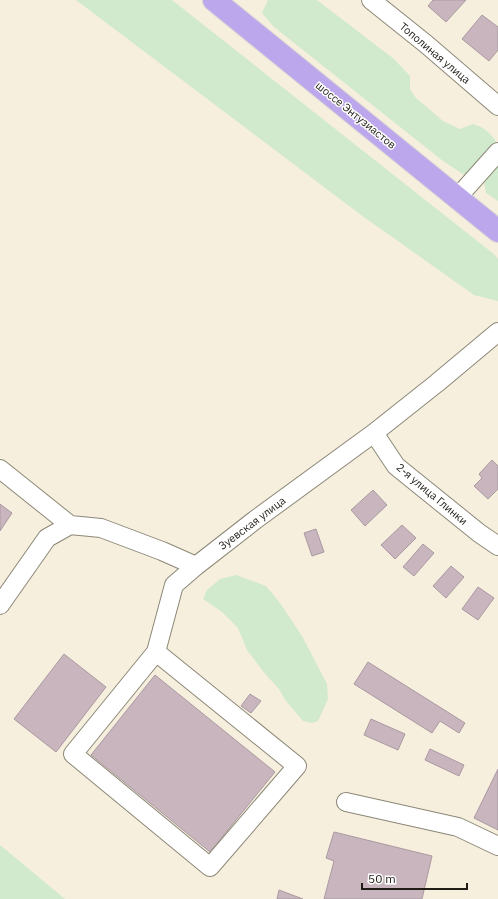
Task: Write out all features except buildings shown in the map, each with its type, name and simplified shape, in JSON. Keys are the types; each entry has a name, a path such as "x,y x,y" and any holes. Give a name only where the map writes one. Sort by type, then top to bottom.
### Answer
{"main road":[{"name":"шоссе Энтузиастов","path":"214,0 498,231"}],"street":[{"name":"Тополиная улица","path":"371,0 426,44 498,106"},
{"path":"458,198 498,152"},
{"name":"Зуевская улица","path":"156,652 174,585 255,520 374,434 498,332"},
{"name":"2-я улица Глинки","path":"374,434 396,466 479,533 498,546"},
{"path":"0,469 70,525 101,528 162,551 196,566"},
{"path":"0,605 46,538 70,525"},
{"path":"156,652 297,766 210,867 73,754 156,652"},
{"path":"346,802 458,827 498,846"}],"green space":[{"path":"76,0 172,0 495,255 498,259 498,301 474,295 361,215"},
{"path":"268,0 317,0 394,59 410,76 410,89 415,97 443,121 460,129 473,124 487,131 497,143 492,151 471,173 464,175 443,161 274,27 262,13"},
{"path":"498,164 498,201 486,193 484,183 491,170"},
{"path":"236,575 266,586 280,603 302,636 327,684 328,699 318,721 311,723 303,721 247,650 238,628 222,612 203,599 207,590 220,579"},
{"path":"0,845 65,899 0,899"}]}
